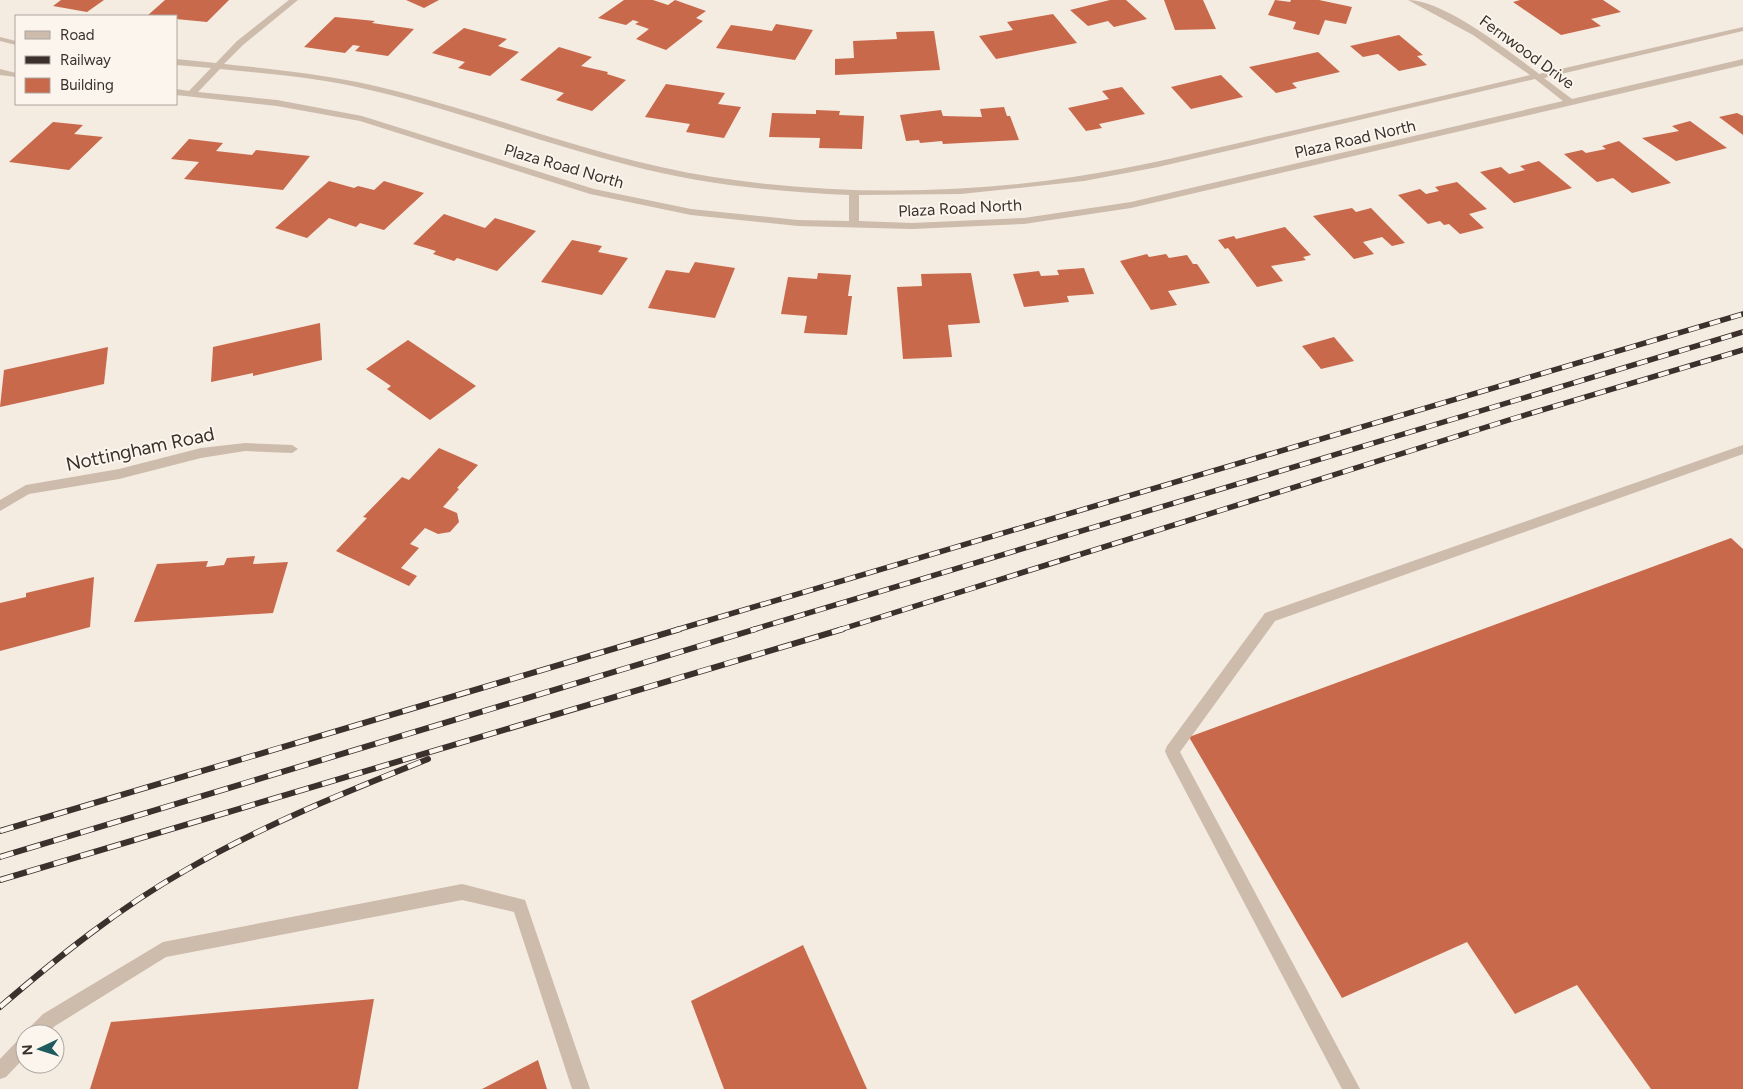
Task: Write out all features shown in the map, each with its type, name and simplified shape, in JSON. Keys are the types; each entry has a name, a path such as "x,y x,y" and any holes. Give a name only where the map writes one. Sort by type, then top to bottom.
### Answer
{"street":[{"path":"192,93 264,22 294,0"},
{"name":"Fernwood Drive","path":"1412,0 1468,27 1537,76 1571,103"},
{"name":"Plaza Road North","path":"178,62 302,76 392,92 580,151 665,171 756,185 854,192 962,190 1062,182 1158,164 1743,29"},
{"path":"0,39 15,43"},
{"name":"Plaza Road North","path":"178,92 277,103 362,119 551,180 643,202 744,218 854,226 959,224 1079,214 1183,195 1743,62"},
{"path":"0,72 15,74"},
{"path":"854,192 854,226"},
{"name":"Nottingham Road","path":"0,506 26,490 119,474 201,454 245,447 292,449"},
{"path":"1351,1089 1172,751 1270,617 1743,449"},
{"path":"45,1024 164,950 462,892 520,905 581,1089"},
{"path":"0,1071 15,1055"}],"building":[{"path":"61,0 104,0 87,12 53,6"},
{"path":"165,0 229,0 207,22 178,19 178,15 148,15"},
{"path":"406,0 439,0 424,8"},
{"path":"624,0 653,0 668,5 675,0 706,11 696,18 703,21 666,50 636,39 649,29 635,24 639,22 633,20 626,25 598,18"},
{"path":"1110,0 1126,0 1147,19 1114,27 1108,21 1088,26 1070,10"},
{"path":"1164,0 1203,0 1216,29 1175,30"},
{"path":"1275,0 1290,2 1291,0 1319,0 1352,7 1346,24 1325,20 1319,35 1293,29 1296,22 1268,15"},
{"path":"1520,0 1603,0 1621,12 1591,19 1601,26 1561,35 1513,2"},
{"path":"1053,14 1077,43 996,59 979,36 1013,30 1007,22"},
{"path":"335,17 375,21 372,23 414,29 388,56 355,51 360,46 353,45 345,53 304,47"},
{"path":"776,24 813,30 795,60 716,48 731,25 772,31"},
{"path":"464,28 507,39 498,46 519,52 490,76 458,68 465,62 432,53"},
{"path":"934,31 940,70 835,75 835,59 854,58 853,41 897,39 896,32"},
{"path":"1399,35 1423,55 1417,56 1427,65 1399,71 1378,54 1363,57 1350,46"},
{"path":"559,47 592,57 581,66 608,72 607,74 626,80 592,111 556,100 564,93 520,80"},
{"path":"1318,52 1340,72 1292,83 1297,88 1276,93 1249,67"},
{"path":"1221,75 1243,97 1191,109 1171,87"},
{"path":"666,84 725,93 718,104 741,107 724,138 686,132 690,124 645,117"},
{"path":"1122,87 1145,114 1099,124 1102,128 1086,131 1068,108 1109,99 1102,91"},
{"path":"1004,107 1007,116 1010,116 1019,140 943,144 942,141 920,143 919,140 906,141 900,115 941,110 943,116 982,117 980,109"},
{"path":"816,110 840,111 839,115 864,116 862,149 819,148 820,138 769,137 772,113 816,114"},
{"path":"1737,113 1743,116 1743,135 1719,117"},
{"path":"1690,121 1727,148 1676,161 1642,138 1679,131 1672,126"},
{"path":"53,122 83,125 74,134 103,137 69,170 9,162"},
{"path":"189,139 223,143 216,151 252,155 256,150 310,156 283,190 184,179 199,162 171,159"},
{"path":"1619,141 1671,183 1632,193 1613,178 1597,182 1564,154 1582,150 1586,153 1606,149 1602,146"},
{"path":"1539,161 1572,188 1514,203 1480,172 1501,167 1509,174 1525,170 1520,166"},
{"path":"329,181 354,188 358,186 374,190 384,181 424,193 384,230 360,223 356,227 329,218 307,238 275,228"},
{"path":"1457,182 1487,209 1469,214 1484,228 1460,234 1449,224 1444,225 1440,221 1428,224 1398,195 1420,189 1426,194 1439,191 1435,187"},
{"path":"1352,208 1356,212 1371,208 1405,243 1392,246 1382,237 1363,242 1374,254 1354,259 1313,216"},
{"path":"444,214 485,228 495,218 536,231 497,271 457,258 454,261 433,254 436,251 413,244"},
{"path":"1285,227 1311,255 1303,257 1306,260 1271,266 1283,281 1257,287 1228,248 1225,249 1218,240 1234,236 1236,239"},
{"path":"572,240 602,246 598,252 628,258 602,295 541,282"},
{"path":"1147,254 1149,257 1166,254 1169,258 1187,255 1193,264 1197,264 1210,283 1168,291 1177,305 1151,310 1120,261"},
{"path":"695,262 735,268 715,318 648,308 666,270 689,273"},
{"path":"1084,268 1094,294 1067,296 1069,302 1024,307 1013,274 1039,271 1041,276 1059,275 1057,270"},
{"path":"818,273 851,275 848,296 852,296 847,335 804,333 807,316 781,314 788,277 817,279"},
{"path":"971,273 980,323 948,325 952,357 903,359 897,287 922,286 921,274"},
{"path":"320,323 322,360 253,376 253,373 211,382 213,347"},
{"path":"1334,337 1354,361 1321,369 1302,346"},
{"path":"408,340 476,386 430,420 387,389 391,386 366,369"},
{"path":"108,347 104,384 0,407 4,370"},
{"path":"439,448 478,465 443,507 457,513 459,522 450,532 438,534 425,528 410,544 419,548 401,568 417,576 409,586 336,551 367,518 363,517 402,477 409,480"},
{"path":"1731,538 1743,549 1743,1089 1651,1089 1577,985 1515,1014 1467,942 1342,998 1189,737"},
{"path":"255,556 253,564 288,562 273,613 134,622 157,564 208,561 206,567 224,565 227,558"},
{"path":"94,577 90,627 0,651 0,603 26,597 26,593"},
{"path":"803,945 867,1089 724,1089 691,1001"},
{"path":"374,999 358,1089 90,1089 111,1022"},
{"path":"538,1060 547,1089 482,1089"}],"railway":[{"path":"676,630 1743,314"},
{"path":"752,630 1743,332"},
{"path":"839,630 1512,419 1743,350"},
{"path":"0,831 680,629"},
{"path":"0,857 756,629"},
{"path":"0,880 843,629"},
{"path":"0,1007 44,970 113,917 186,870 275,824 428,759"}]}
